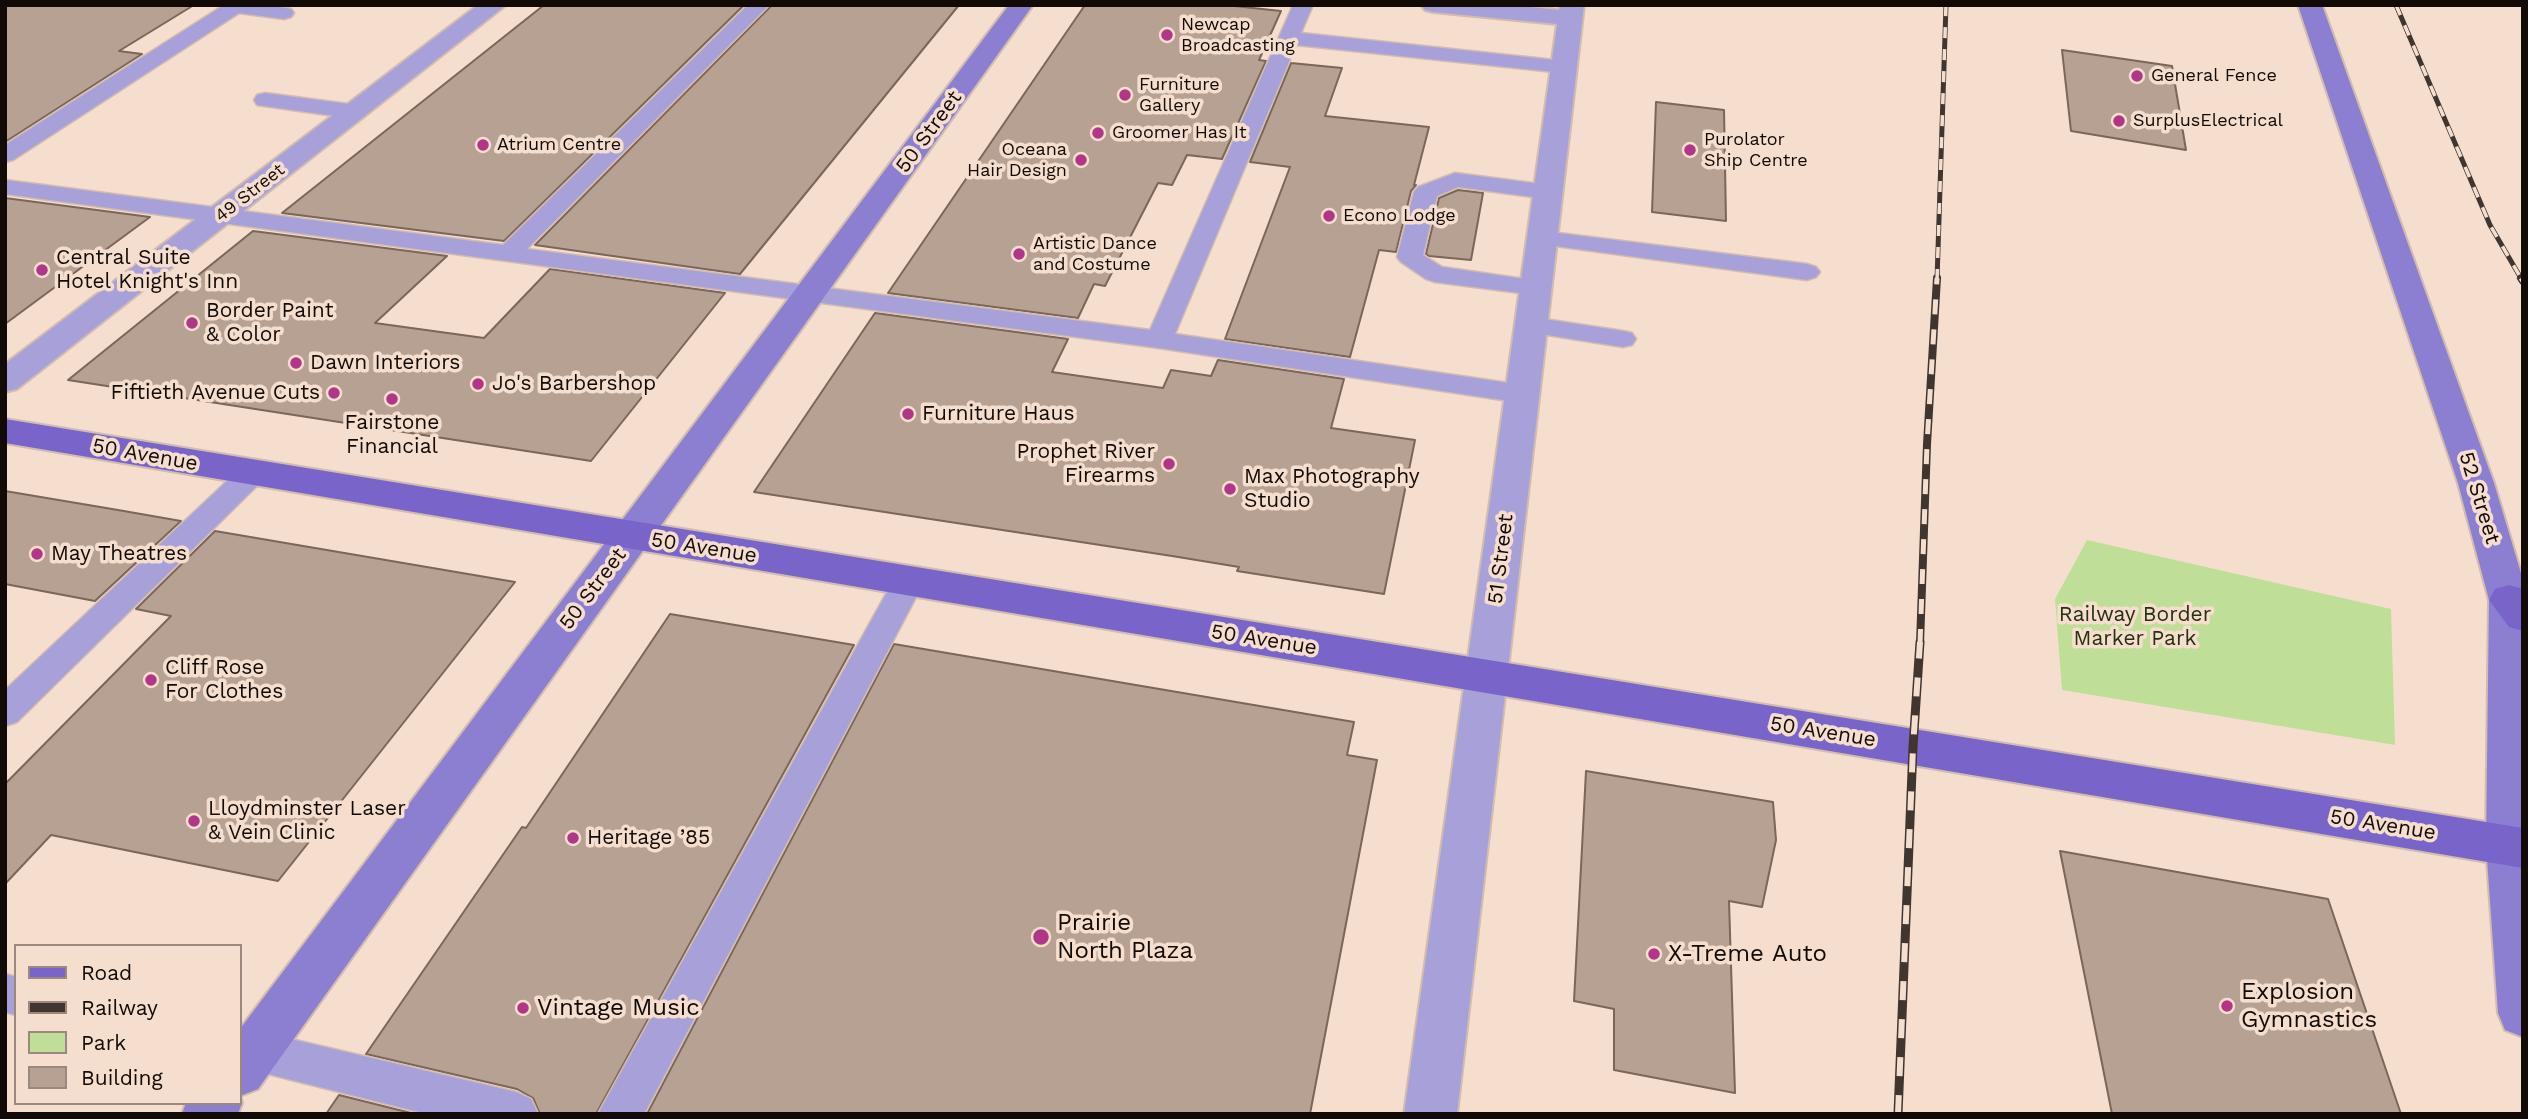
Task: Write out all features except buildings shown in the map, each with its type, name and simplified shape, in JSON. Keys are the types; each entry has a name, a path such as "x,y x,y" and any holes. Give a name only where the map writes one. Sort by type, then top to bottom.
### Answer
{"main road":[{"name":"50 Street","path":"245,1056 632,537 1021,5"},
{"name":"52 Street","path":"2310,5 2476,483 2516,608 2516,846 2523,1013"},
{"name":"50 Avenue","path":"5,431 632,537 2516,846"}],"street":[{"name":"49 Street","path":"5,381 494,5"},
{"path":"1433,5 1571,12"},
{"name":"51 Street","path":"1430,1114 1571,12"}],"lane":[{"path":"507,254 759,5"},
{"path":"1159,340 1303,5"},
{"path":"5,155 55,130 237,6 284,13"},
{"path":"1289,38 1564,67"},
{"path":"265,100 355,112"},
{"path":"1536,287 1435,274 1410,257 1426,192 1455,180 1548,192"},
{"path":"5,187 1159,340 1522,394"},
{"path":"1542,238 1807,272"},
{"path":"1531,325 1623,339"},
{"path":"5,712 253,473"},
{"path":"620,1114 908,582"},
{"path":"245,1056 516,1114"}],"green space":[{"name":"Railway Border Marker Park","path":"2087,540 2391,609 2395,745 2062,690 2055,599"}],"railway":[{"path":"1937,280 1946,5"},
{"path":"2396,5 2490,225 2522,280"},
{"path":"1920,644 1927,444 1937,278"},
{"path":"1898,1114 1913,747 1920,642"}],"place":[{"name":"Newcap Broadcasting","path":"1167,35"},
{"name":"General Fence","path":"2137,76"},
{"name":"Furniture Gallery","path":"1125,95"},
{"name":"SurplusElectrical","path":"2119,121"},
{"name":"Groomer Has It","path":"1098,133"},
{"name":"Atrium Centre","path":"483,145"},
{"name":"Purolator Ship Centre","path":"1690,150"},
{"name":"Oceana Hair Design","path":"1081,160"},
{"name":"Econo Lodge","path":"1329,216"},
{"name":"Artistic Dance and Costume","path":"1019,254"},
{"name":"Central Suite Hotel Knight's Inn","path":"42,270"},
{"name":"Border Paint & Color","path":"192,323"},
{"name":"Dawn Interiors","path":"296,363"},
{"name":"Jo's Barbershop","path":"478,384"},
{"name":"Fiftieth Avenue Cuts","path":"334,393"},
{"name":"Fairstone Financial","path":"392,399"},
{"name":"Furniture Haus","path":"908,414"},
{"name":"Prophet River Firearms","path":"1169,464"},
{"name":"Max Photography Studio","path":"1230,489"},
{"name":"May Theatres","path":"37,554"},
{"name":"Cliff Rose For Clothes","path":"151,680"},
{"name":"Lloydminster Laser & Vein Clinic","path":"194,821"},
{"name":"Heritage ’85","path":"573,838"},
{"name":"Prairie North Plaza","path":"1041,937"},
{"name":"X-Treme Auto","path":"1654,954"},
{"name":"Explosion Gymnastics","path":"2227,1006"},
{"name":"Vintage Music","path":"523,1008"}]}
